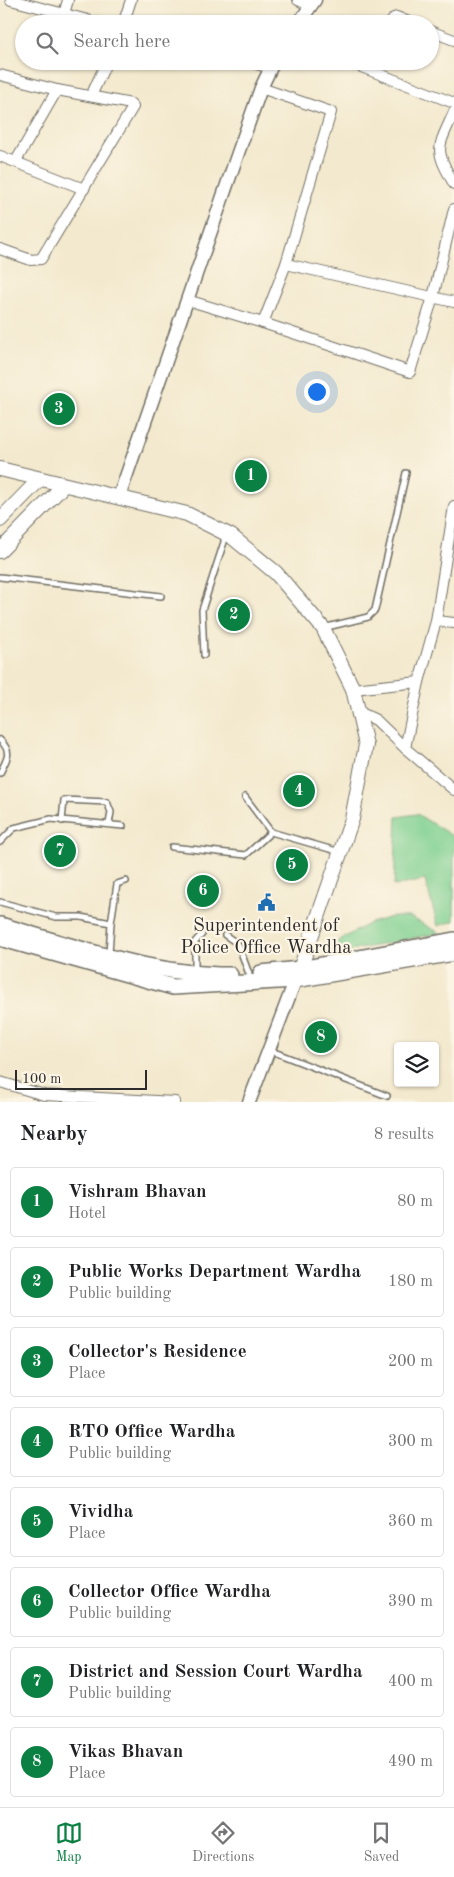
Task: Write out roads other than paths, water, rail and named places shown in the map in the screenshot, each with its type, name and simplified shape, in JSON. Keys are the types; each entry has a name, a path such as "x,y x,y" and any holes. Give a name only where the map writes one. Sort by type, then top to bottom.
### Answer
{"main road":[{"path":"0,470 187,514 224,532 276,573 323,628 353,688 366,745 352,819 298,974"},
{"path":"0,520 40,479"},
{"path":"0,551 64,485"},
{"path":"0,925 173,986 229,979 298,974 454,953"},
{"path":"0,938 106,962 229,979 248,974 298,974 454,940"},
{"path":"173,986 174,971"}],"street":[{"path":"12,0 68,15"},
{"path":"64,14 68,0"},
{"path":"126,15 131,0"},
{"path":"298,0 313,3 304,15"},
{"path":"439,34 454,40"},
{"path":"91,96 102,70"},
{"path":"119,497 261,88 270,70"},
{"path":"378,70 454,103"},
{"path":"0,74 56,90 131,104 133,107 41,259 31,260 0,249"},
{"path":"261,88 331,112 286,264 263,323"},
{"path":"16,161 56,90"},
{"path":"454,112 439,150 440,158 454,184"},
{"path":"0,156 84,189"},
{"path":"187,300 410,372 433,297 454,209"},
{"path":"286,264 454,302"},
{"path":"405,748 419,682 436,621 454,506"},
{"path":"436,621 454,623"},
{"path":"353,688 419,682"},
{"path":"359,712 376,720 454,790"},
{"path":"249,1102 298,974"},
{"path":"0,1082 43,1098 175,1102"}],"lane":[{"path":"323,628 368,617 375,610 406,473"},
{"path":"204,655 202,610 224,542 224,532"},
{"path":"0,577 162,596"},
{"path":"0,740 7,747 8,754 0,773"},
{"path":"245,797 270,832 340,852"},
{"path":"62,820 64,800 107,802 111,812 109,824"},
{"path":"0,842 14,828 52,819 123,826"},
{"path":"172,847 246,855 270,832"},
{"path":"106,962 117,884 126,881"},
{"path":"0,902 56,917 81,917 111,924"},
{"path":"194,974 196,964 195,942 202,934"},
{"path":"225,935 238,944 248,974"},
{"path":"269,1050 387,1096"}],"place":[{"name":"Collector's Residence","path":"59,409"},
{"name":"Vishram Bhavan","path":"251,476"},
{"name":"Public Works Department Wardha","path":"234,615"},
{"name":"RTO Office Wardha","path":"299,791"},
{"name":"District and Session Court Wardha","path":"60,851"},
{"name":"Vividha","path":"292,865"},
{"name":"Collector Office Wardha","path":"203,891"},
{"name":"Superintendent of Police Office Wardha","path":"266,903"},
{"name":"Vikas Bhavan","path":"321,1037"}]}
